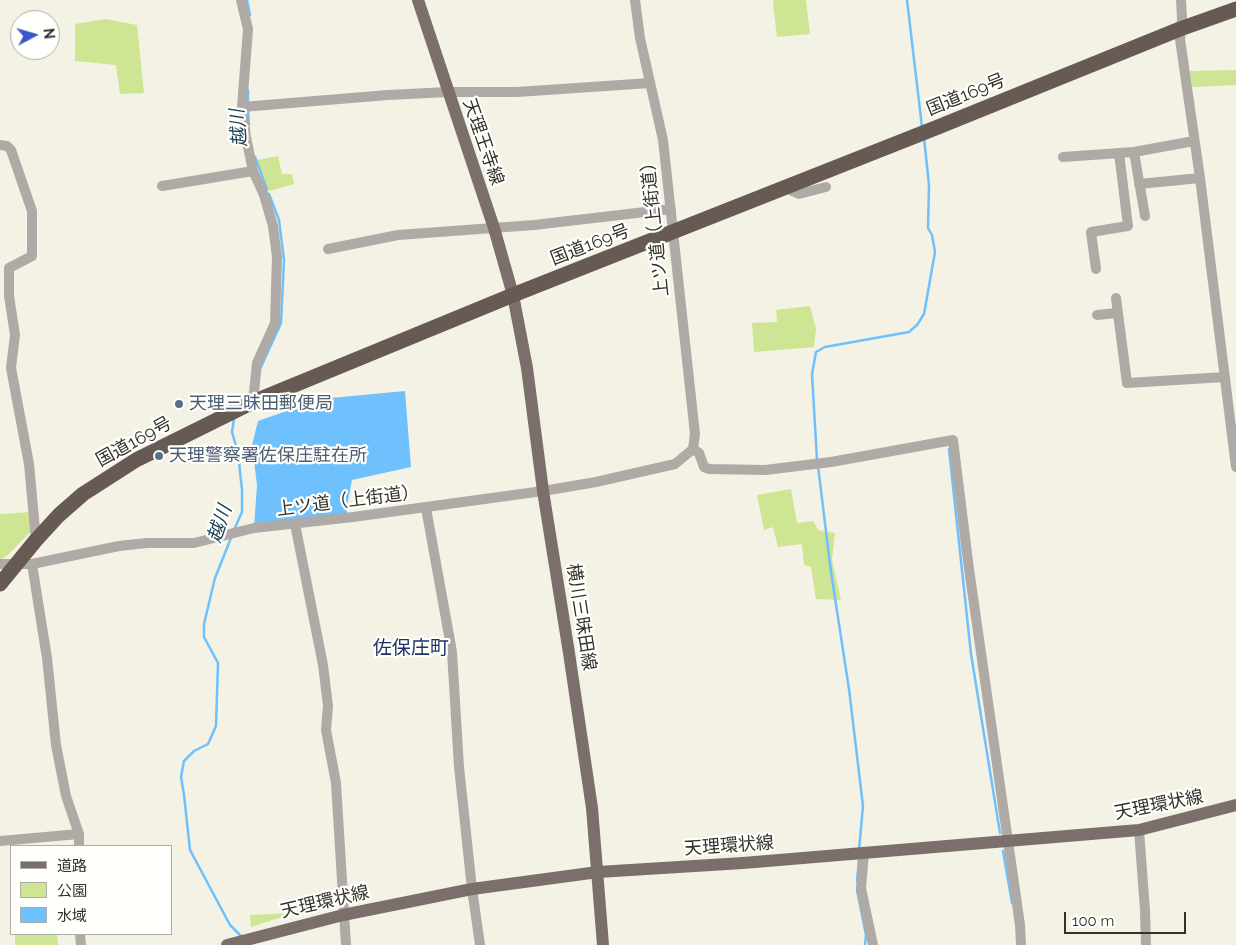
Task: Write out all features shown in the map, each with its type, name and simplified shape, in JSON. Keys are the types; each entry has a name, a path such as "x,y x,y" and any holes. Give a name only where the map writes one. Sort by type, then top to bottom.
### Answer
{"highway":[{"name":"国道169号","path":"0,584 59,515 83,494 136,460 253,402 514,295 1180,29 1236,9"}],"main road":[{"name":"天理王寺線","path":"418,0 494,228 514,295"},
{"name":"横川三昧田線","path":"514,295 527,368 588,779 598,872 603,945"},
{"name":"天理環状線","path":"227,945 343,915 472,889 598,872 743,863 1138,830 1236,806"}],"street":[{"path":"241,0 248,29 242,106 252,171 264,195 273,226 277,256 275,323 256,363 253,402"},
{"name":"上ツ道（上街道）","path":"0,564 32,564 119,546 148,543 194,543 254,528 426,508 544,491 596,482 675,464 693,449 695,434 684,348 663,140 650,83 635,0"},
{"path":"1181,0 1182,19 1180,29 1236,467"},
{"path":"242,106 388,95 448,92 517,92 650,83"},
{"path":"1063,158 1134,152 1194,141"},
{"path":"0,145 7,146 11,150 32,211 32,256 8,268 5,296 15,336 12,368 29,464 36,540"},
{"path":"1134,152 1145,216"},
{"path":"1096,269 1091,232 1128,226 1119,153"},
{"path":"162,186 252,171"},
{"path":"1139,184 1200,178"},
{"path":"790,185 792,191 799,194 826,186"},
{"path":"328,249 398,234 534,226 671,209"},
{"path":"1116,298 1127,383 1225,377"},
{"path":"1097,314 1117,313"},
{"path":"693,449 699,453 704,467 709,469 765,470 850,460 953,440 969,569 1020,925 1021,945"},
{"path":"426,508 452,652 459,767 480,945"},
{"path":"295,524 324,673 328,706 326,730 336,783 346,945"},
{"path":"32,564 47,658 56,745 66,796 79,834 80,845"},
{"path":"1138,830 1146,945"},
{"path":"0,841 79,834"},
{"path":"864,853 861,888 873,945"}],"green space":[{"path":"774,0 806,0 810,34 777,37"},
{"path":"105,19 137,25 144,93 120,94 116,65 75,61 75,24"},
{"path":"1236,70 1236,85 1192,87 1190,71"},
{"path":"278,156 282,174 292,174 294,184 269,191 257,160"},
{"path":"810,306 816,329 814,347 754,352 752,323 777,322 776,310"},
{"path":"791,489 797,523 813,521 818,530 835,533 832,560 841,600 816,599 811,567 804,565 802,544 778,547 773,527 764,530 757,495"},
{"path":"31,512 33,529 9,554 0,560 0,514"},
{"path":"294,913 251,927 250,915"},
{"path":"15,935 57,935 58,945 15,945"}],"water":[{"path":"405,391 411,467 352,480 347,506 347,518 254,528 257,485 252,445 258,421 321,399"}],"waterway":[{"name":"越川","path":"247,0 250,15"},
{"path":"907,0 922,127"},
{"name":"越川","path":"248,90 248,105"},
{"name":"越川","path":"248,110 249,125"},
{"path":"817,460 812,374 816,352 825,347 909,332 917,325 924,314 935,252 932,235 928,228 929,185 924,138"},
{"name":"越川","path":"255,157 267,189"},
{"name":"越川","path":"261,367 281,323 284,260 279,220 269,194"},
{"name":"越川","path":"234,419 232,432 238,453 242,512 234,530"},
{"path":"949,449 971,654 1000,833"},
{"path":"818,466 863,806 859,850"},
{"name":"越川","path":"231,538 215,578 204,624 204,637 218,663 216,726 208,744 194,751 184,761 181,777 190,850 230,925 242,937"},
{"path":"1003,851 1012,903"},
{"path":"857,882 859,858"},
{"path":"857,890 866,935 865,945"}],"place":[{"name":"天理三昧田郵便局","path":"179,404"},
{"name":"天理警察署佐保庄駐在所","path":"159,456"}],"district":[{"name":"佐保庄町","path":"411,648"}]}
